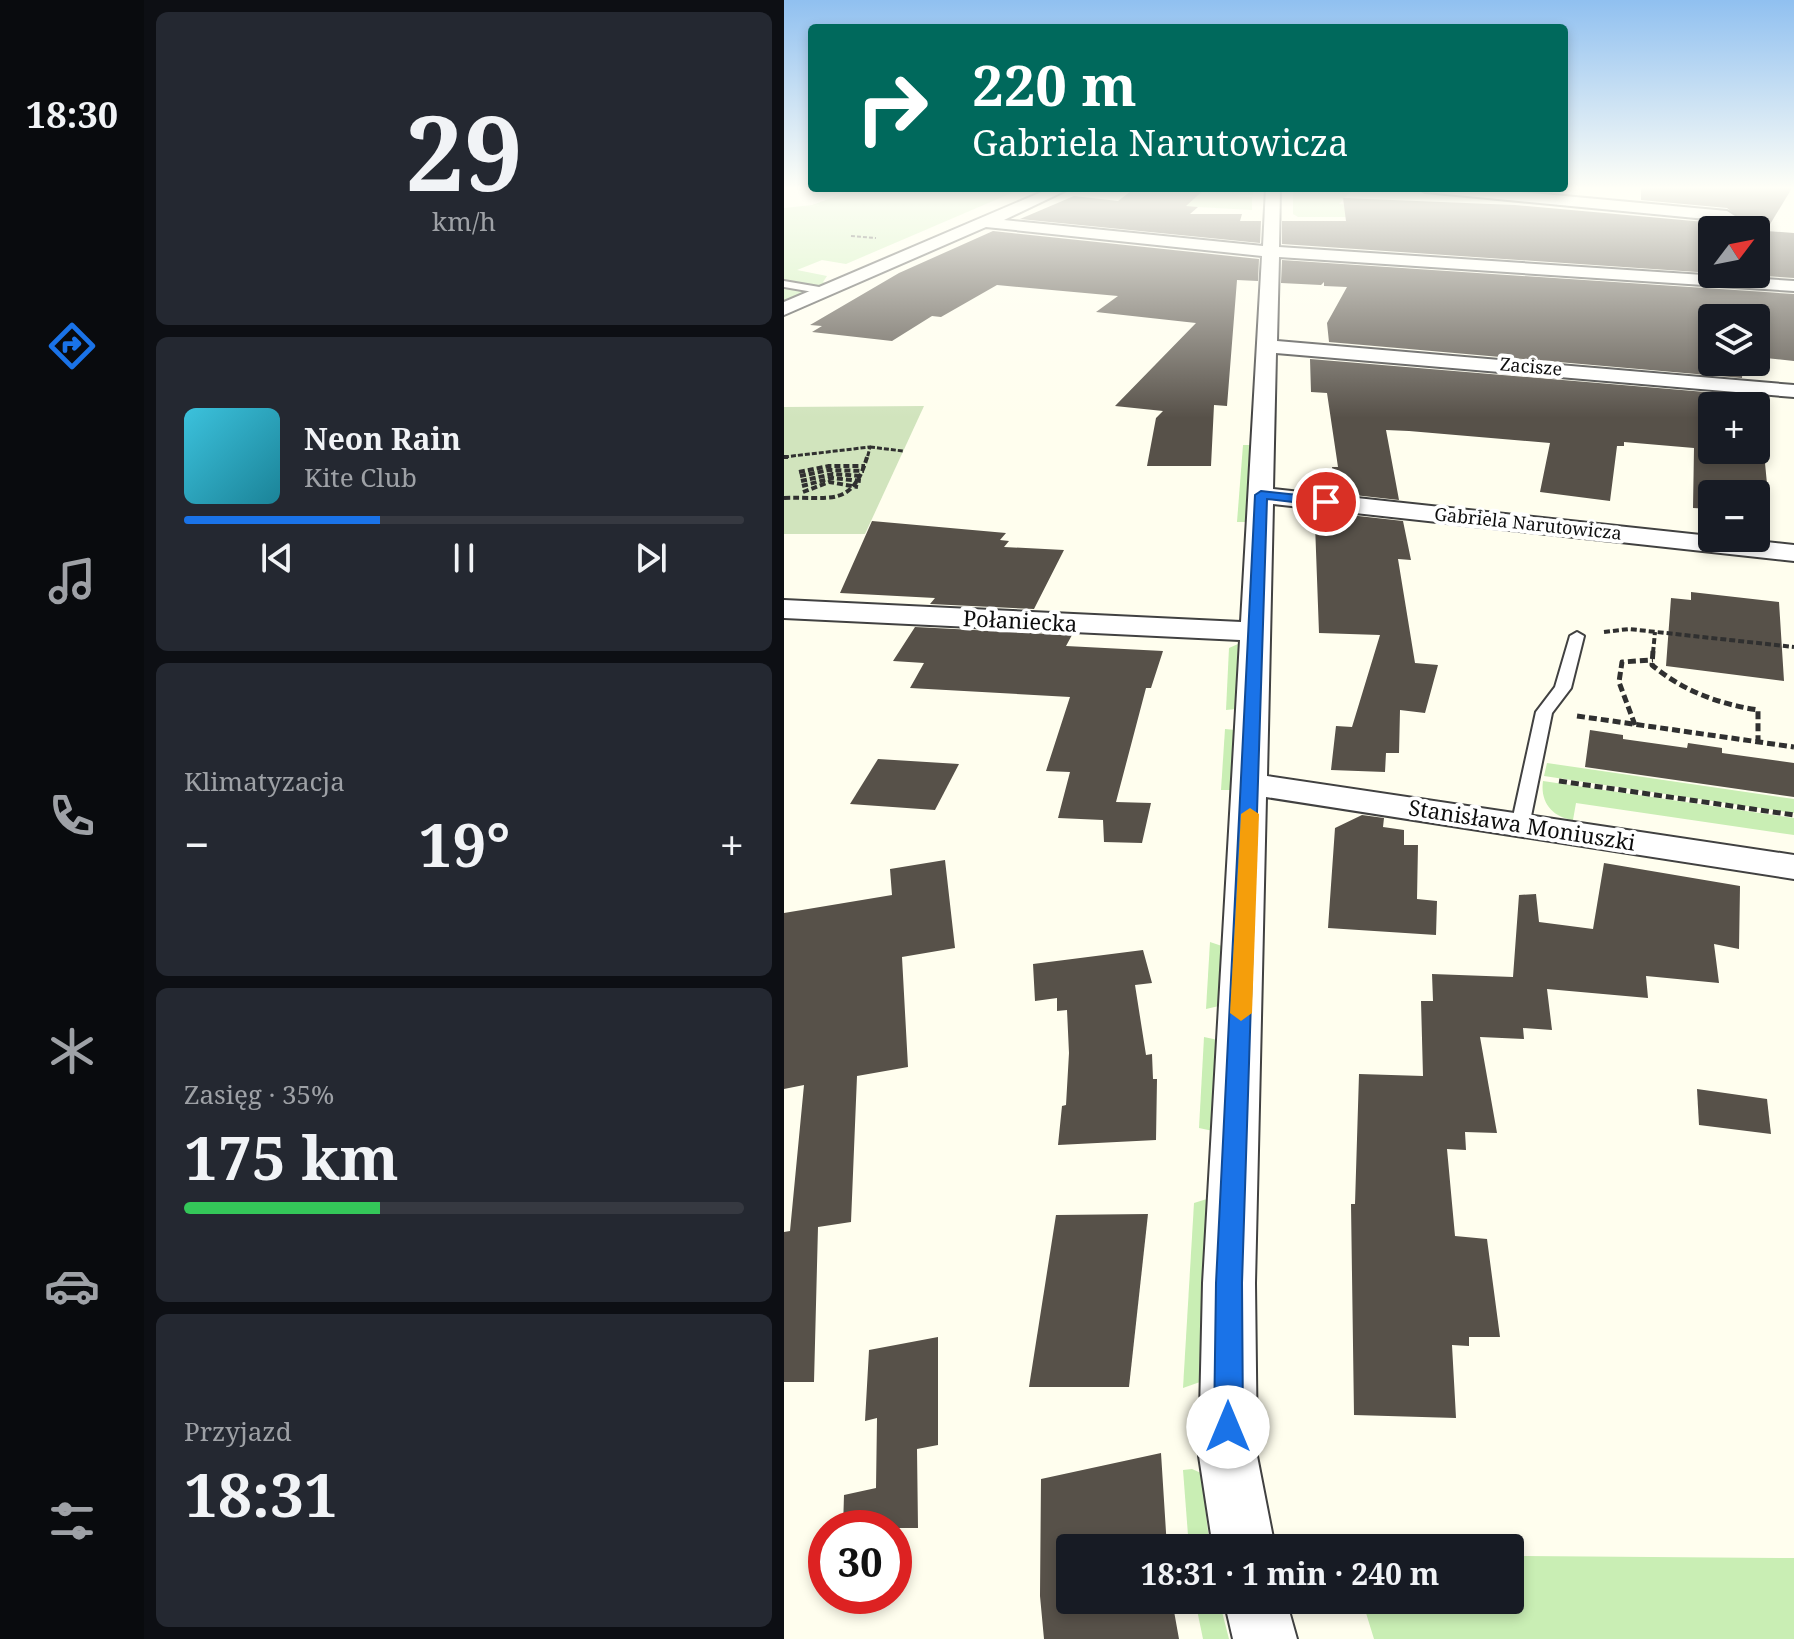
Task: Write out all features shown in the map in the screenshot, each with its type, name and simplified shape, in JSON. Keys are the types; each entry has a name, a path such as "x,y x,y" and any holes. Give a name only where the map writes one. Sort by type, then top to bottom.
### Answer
{"street":[{"path":"784,309 885,264"},
{"path":"1242,1534 1228,1456 1229,1283 1272,264"},
{"path":"1494,264 1698,276"},
{"path":"1770,283 1794,286"},
{"name":"Zacisze","path":"1267,346 1794,391"},
{"name":"Gabriela Narutowicza","path":"1261,495 1794,553"},
{"name":"Połaniecka","path":"784,609 1257,632"},
{"name":"Stanisława Moniuszki","path":"1251,784 1794,867"},
{"path":"1259,1614 1265,1639"}],"lane":[{"path":"787,286 825,291"},
{"path":"1520,826 1544,712 1563,688 1577,636"}],"path":[{"path":"784,457 884,446 903,451"},
{"path":"801,482 832,499 858,487 870,447"},
{"path":"833,473 835,451"},
{"path":"796,456 801,482"},
{"path":"784,498 801,482 833,473 863,473"},
{"path":"801,482 833,473 863,473"},
{"path":"801,482 833,473 858,487"},
{"path":"1577,636 1629,629 1794,647"},
{"path":"1655,632 1652,665 1664,676 1730,707 1758,710 1758,741"},
{"path":"1635,725 1619,682 1622,662 1653,660"},
{"path":"1544,712 1794,747"},
{"path":"1531,776 1794,815"}],"green space":[{"path":"784,264 811,264 797,270 827,276 823,282 830,284 784,304"},
{"path":"924,406 865,534 784,534 784,407"},
{"path":"1243,445 1250,445 1246,522 1237,522"},
{"path":"1238,644 1236,709 1226,710 1229,648"},
{"path":"1225,729 1235,730 1231,790 1221,790"},
{"path":"1547,763 1794,799 1794,813 1544,776"},
{"path":"1543,781 1794,818 1794,835 1576,803 1573,820 1559,816 1549,807 1543,796"},
{"path":"1210,942 1222,946 1219,1006 1206,1009"},
{"path":"1204,1037 1218,1040 1213,1131 1199,1128"},
{"path":"1210,1198 1200,1382 1183,1388 1194,1203"},
{"path":"1192,1469 1201,1473 1208,1534 1188,1534 1183,1470"},
{"path":"1524,1556 1794,1558 1794,1639 1374,1639 1366,1614 1524,1614"},
{"path":"1198,1614 1223,1614 1229,1639 1203,1639"}],"building":[{"path":"918,264 1259,264 1258,281 1237,280 1227,406 1214,405 1211,466 1147,466 1156,418 1163,411 1115,406 1196,323 1096,312 1118,296 997,285 941,317 932,316 892,341 812,332 822,326 810,325"},
{"path":"1282,264 1350,264 1794,294 1794,361 1770,358 1770,304 1698,304 1698,374 1329,342 1327,323 1347,287 1324,286 1324,282 1321,285 1281,283"},
{"path":"1586,264 1698,264 1698,272"},
{"path":"1770,264 1794,264 1794,278 1770,276"},
{"path":"1310,359 1705,392 1698,392 1698,464 1765,464 1767,480 1698,480 1698,508 1693,508 1694,448 1624,442 1624,446 1617,446 1610,501 1540,492 1550,443 1386,430 1399,500 1336,493 1332,467 1338,467 1327,393 1311,392"},
{"path":"1340,514 1403,521 1411,560 1398,559 1415,663 1438,665 1425,713 1400,710 1399,753 1386,753 1385,772 1331,770 1336,726 1352,727 1380,635 1319,633 1315,524 1341,524"},
{"path":"872,521 1006,533 1000,540 1009,541 1004,547 1064,550 1034,609 930,604 935,598 840,593"},
{"path":"1691,592 1779,602 1784,681 1666,666 1671,598 1691,600"},
{"path":"915,627 1072,635 1066,646 1163,651 1151,688 1146,688 1116,802 1151,803 1142,843 1104,842 1103,820 1058,818 1070,772 1046,771 1070,697 910,688 924,663 893,661"},
{"path":"1590,730 1623,735 1623,739 1687,748 1688,743 1722,748 1722,753 1794,763 1794,797 1585,767"},
{"path":"878,759 959,764 935,810 850,804"},
{"path":"1362,815 1384,818 1383,827 1404,830 1404,845 1418,845 1417,899 1437,901 1436,935 1328,928 1335,828"},
{"path":"945,860 955,948 902,957 908,1067 857,1076 851,1222 818,1227 814,1382 784,1382 784,1232 790,1231 804,1085 784,1089 784,913 892,895 890,869"},
{"path":"1604,863 1740,886 1739,949 1714,944 1719,983 1646,976 1648,998 1547,989 1552,1030 1523,1028 1524,1039 1480,1037 1497,1133 1465,1132 1466,1150 1447,1149 1455,1236 1487,1239 1500,1337 1469,1337 1469,1346 1452,1345 1456,1418 1354,1415 1351,1204 1355,1204 1359,1074 1423,1076 1421,1001 1433,1001 1432,974 1513,977 1519,895 1536,894 1539,922 1593,929"},
{"path":"1143,950 1152,983 1135,985 1146,1055 1152,1054 1153,1079 1157,1079 1156,1140 1058,1145 1062,1106 1066,1105 1069,1053 1067,1010 1057,1011 1057,998 1035,1001 1033,964"},
{"path":"1697,1089 1767,1099 1771,1134 1699,1125"},
{"path":"1148,1214 1129,1387 1029,1387 1056,1215"},
{"path":"938,1337 938,1445 917,1449 918,1528 912,1528 912,1510 844,1510 844,1495 876,1488 877,1418 865,1421 869,1350"},
{"path":"1161,1453 1166,1534 1056,1534 1056,1614 1175,1614 1179,1639 1044,1639 1040,1596 1041,1479"}],"slow traffic":[{"path":"1241,1013 1250,814"}],"route":[{"path":"1228,1427 1229,1283 1261,495 1326,502"}]}
